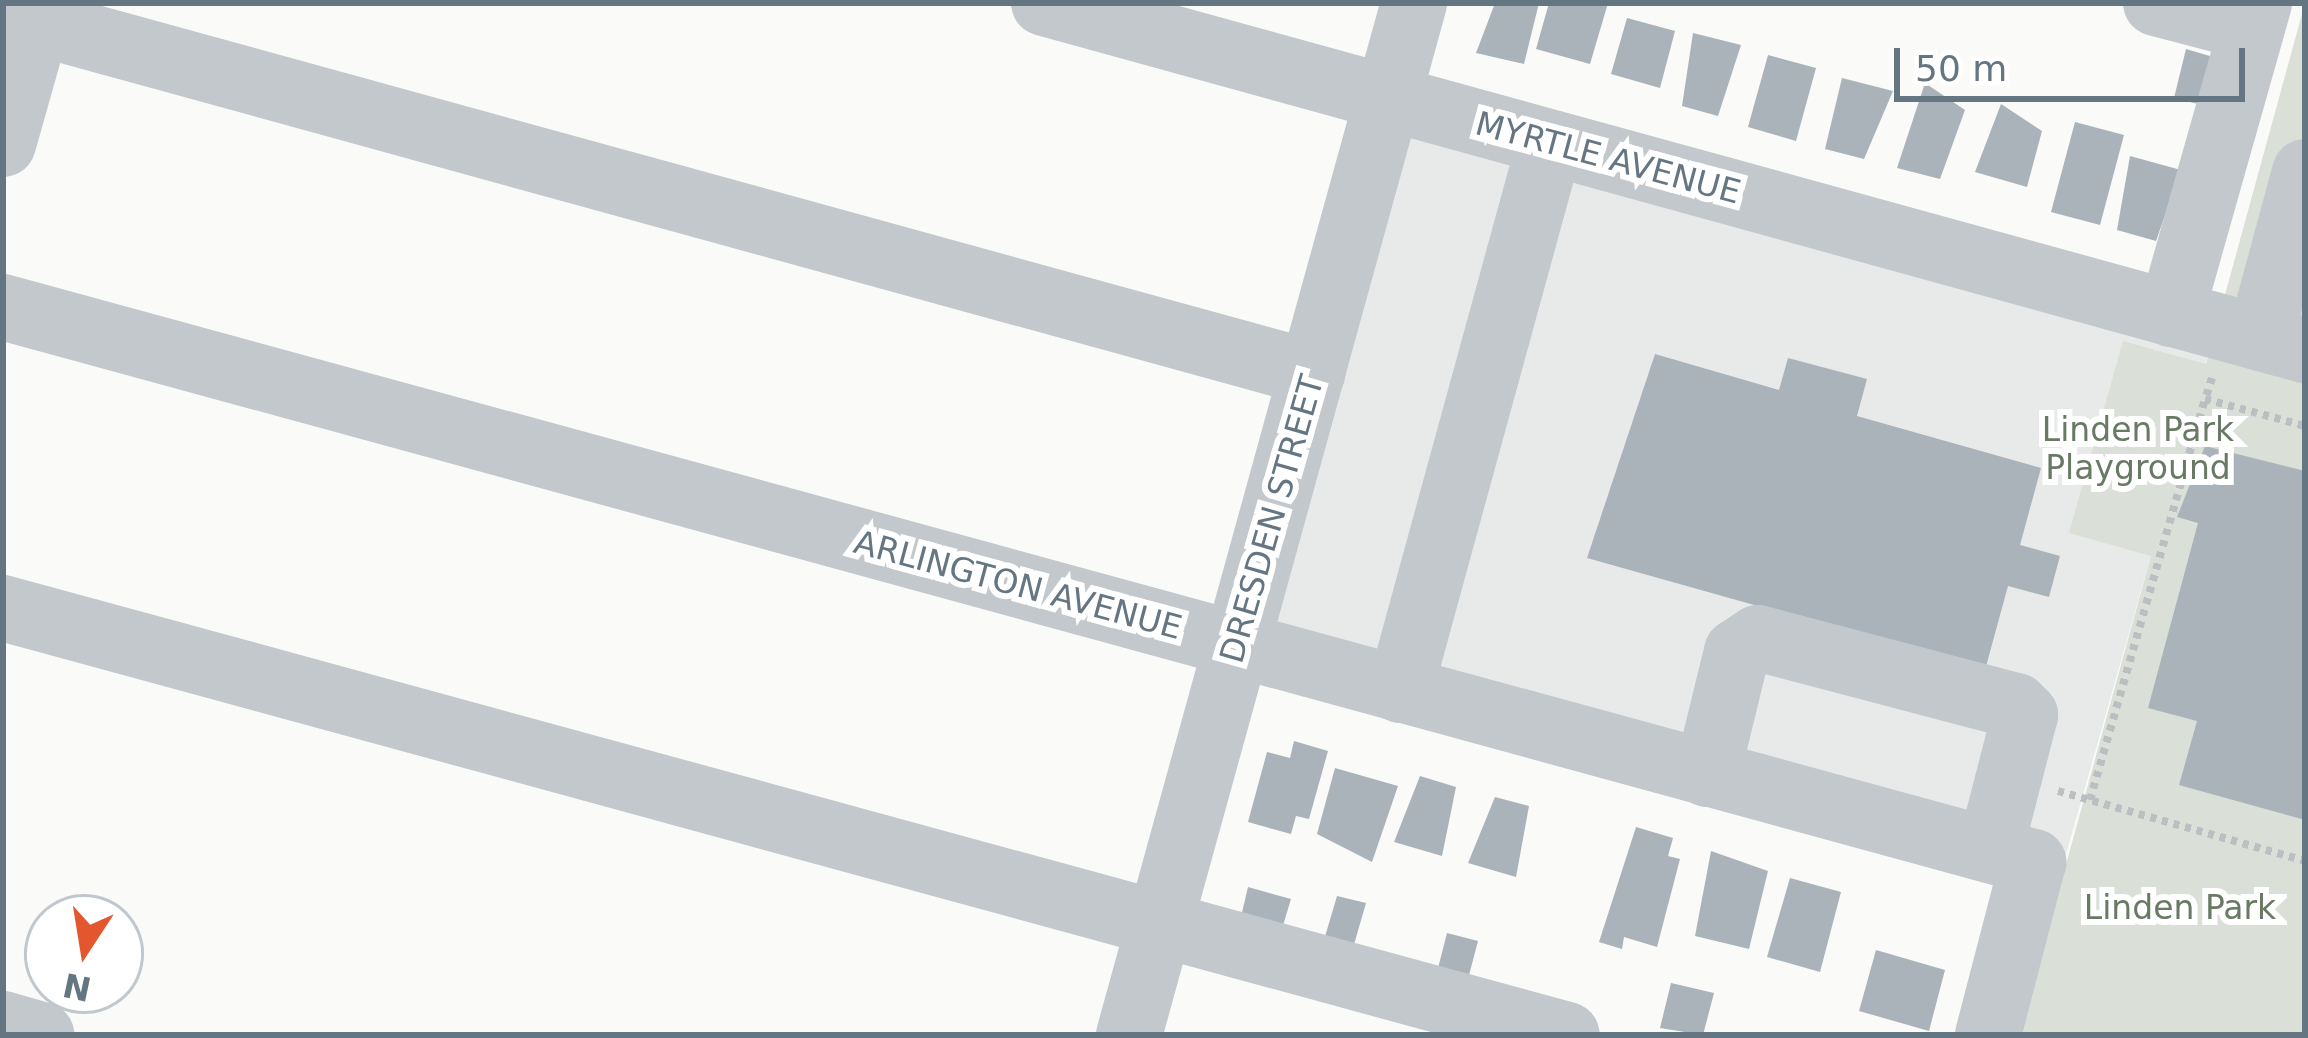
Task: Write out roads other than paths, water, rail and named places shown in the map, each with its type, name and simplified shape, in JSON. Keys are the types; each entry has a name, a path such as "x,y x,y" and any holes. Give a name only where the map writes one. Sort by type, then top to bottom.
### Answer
{"street":[{"name":"MYRTLE AVENUE","path":"1044,3 1550,142 2180,342 2283,344"},
{"name":"DRESDEN STREET","path":"1129,1035 1414,3"},
{"path":"2156,3 2256,16 2180,342"},
{"path":"3,144 28,12 1312,373"},
{"path":"1400,690 1550,142"},
{"path":"2283,344 2305,172"},
{"name":"ARLINGTON AVENUE","path":"3,307 2011,856"},
{"path":"3,608 1567,1035"},
{"path":"1707,775 1737,652 1758,638 2015,706 2025,715 2008,777 2011,856 1988,1035"},
{"path":"3,1024 41,1035"}],"park label":[{"name":"Linden Park Playground","path":"2138,449"},
{"name":"Linden Park","path":"2180,908"}]}
